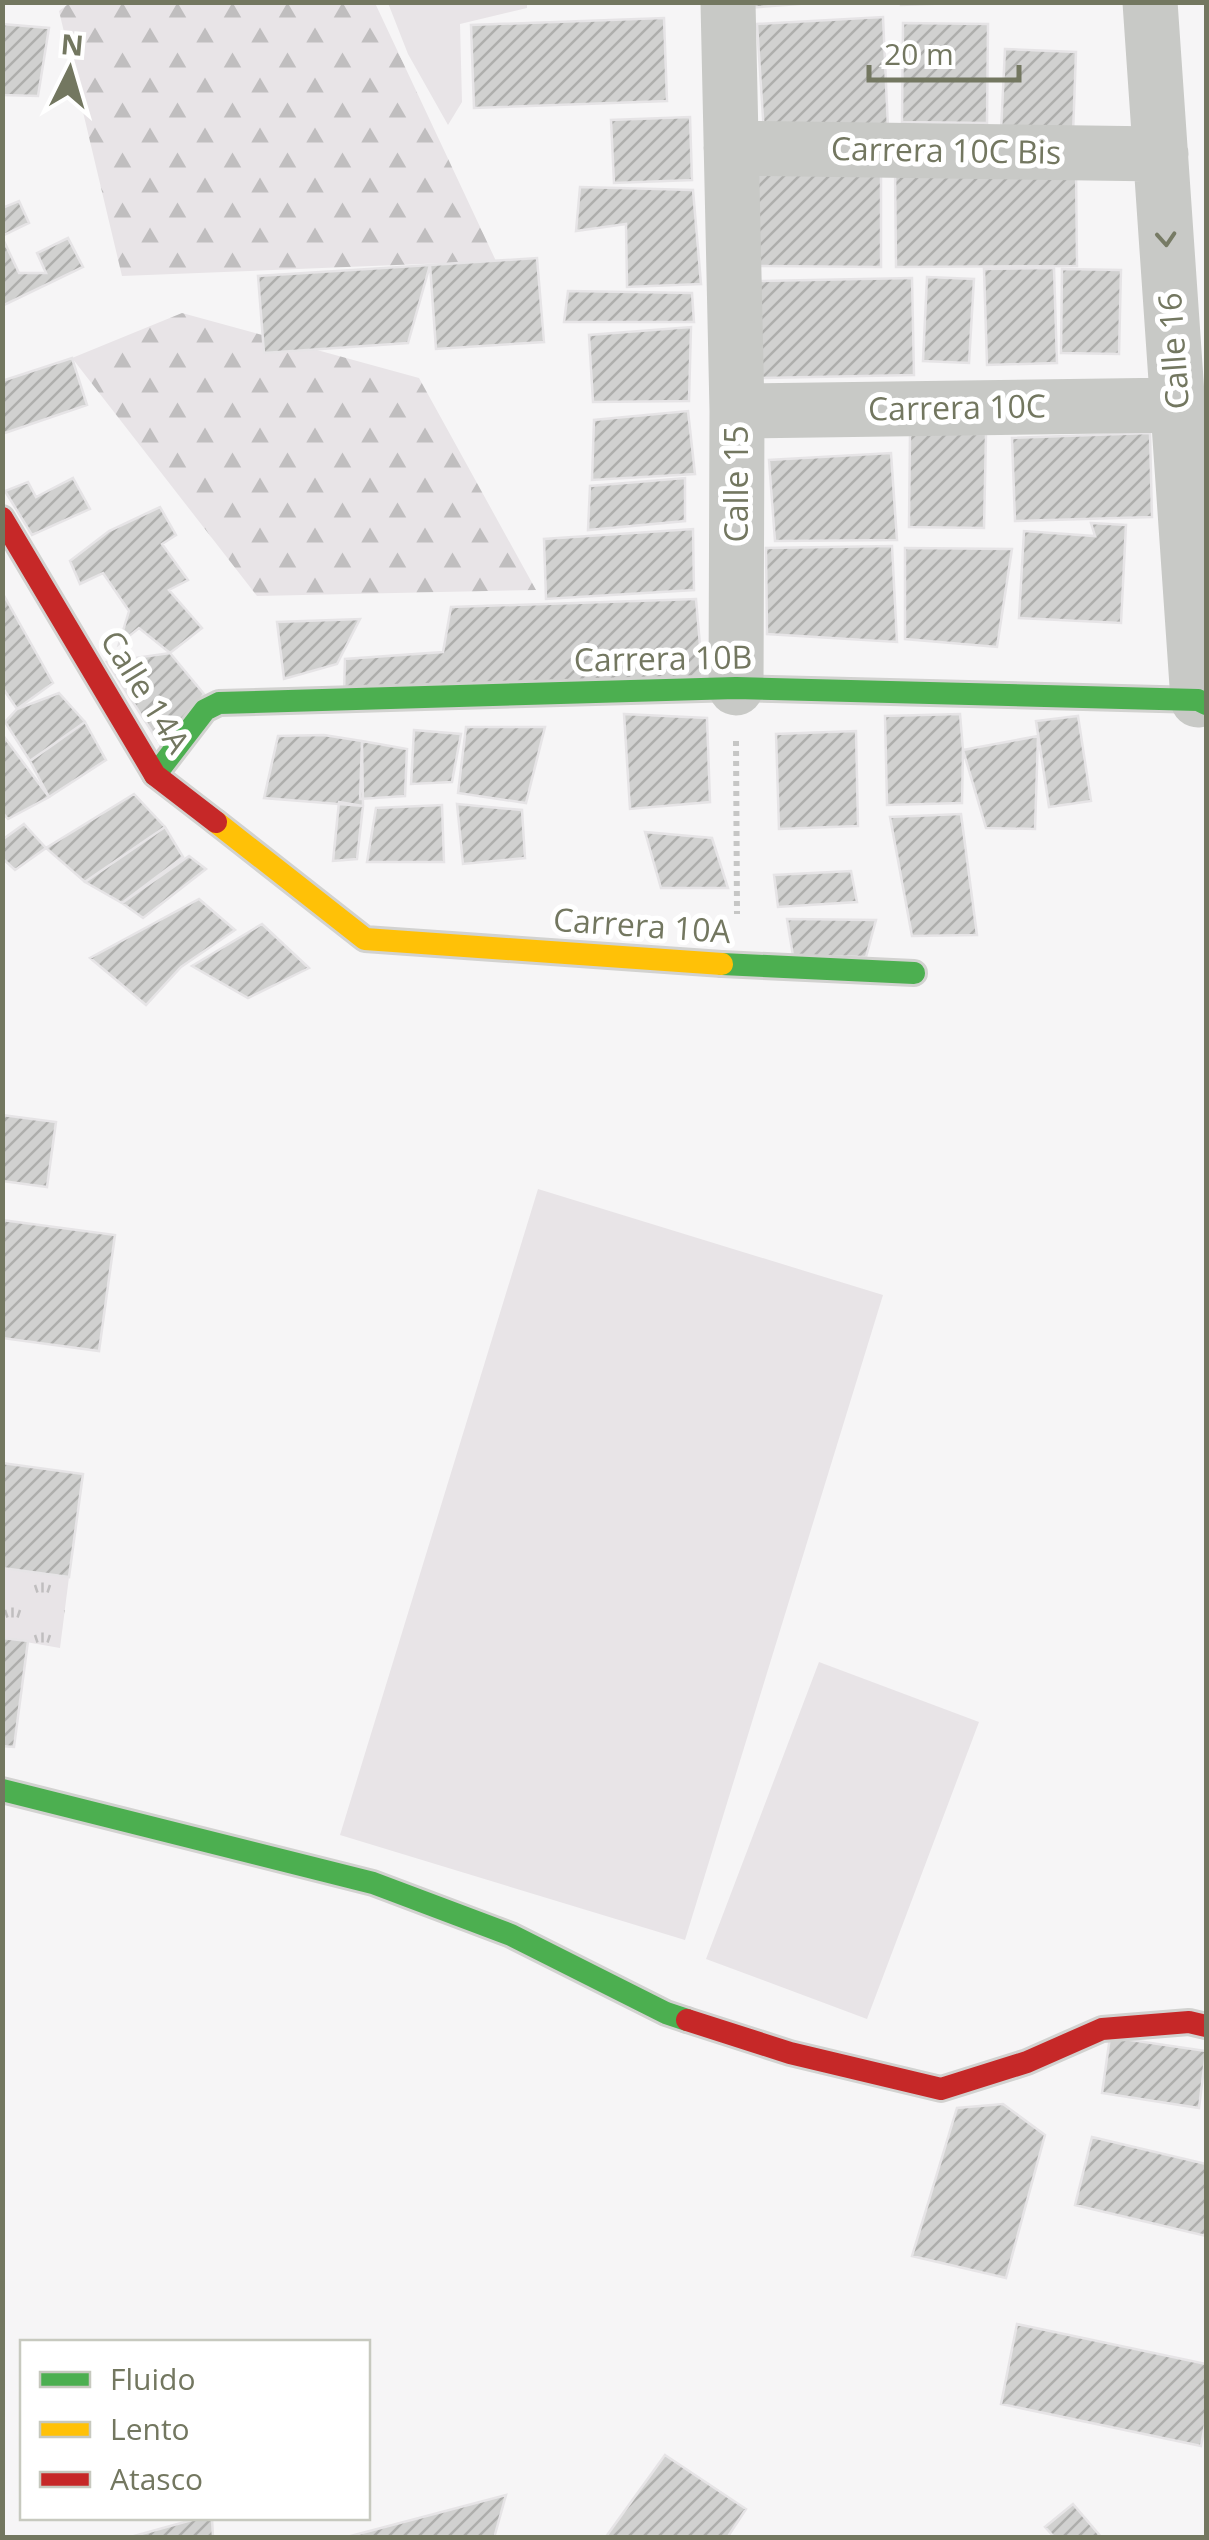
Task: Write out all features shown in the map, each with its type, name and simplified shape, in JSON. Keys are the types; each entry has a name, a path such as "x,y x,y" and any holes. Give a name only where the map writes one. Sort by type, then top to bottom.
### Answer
{"street":[{"name":"Calle 15","path":"728,2 737,411 736,688"},
{"name":"Calle 16","path":"1150,2 1202,702"},
{"name":"Carrera 10C Bis","path":"732,148 1160,154"},
{"name":"Carrera 10C","path":"737,411 1177,405"},
{"name":"Calle 14A","path":"2,518 154,776 365,939"},
{"name":"Carrera 10B","path":"154,776 205,710 219,703 736,688 1202,702"},
{"name":"Carrera 10A","path":"365,939 914,973"},
{"path":"2,1790 373,1883 511,1934 666,2013 790,2052 941,2089 1027,2062 1102,2029 1190,2022 1206,2026"}],"path":[{"path":"736,688 737,965"}],"green space":[{"path":"71,2 375,3 496,261 122,276 59,11"},
{"path":"527,2 527,8 460,24 462,102 448,125 408,54 388,3"},
{"path":"182,313 419,378 536,590 257,596 72,358"},
{"path":"538,1189 883,1295 685,1940 340,1835"},
{"path":"3,1568 69,1577 60,1648 3,1638"},
{"path":"819,1662 979,1722 867,2019 706,1959"}],"building":[{"path":"747,2 825,2 747,8"},
{"path":"901,2 984,2 901,5"},
{"path":"883,17 888,128 764,134 757,24"},
{"path":"664,18 667,101 474,108 471,25"},
{"path":"903,23 988,24 987,123 902,122"},
{"path":"2,24 49,28 38,96 2,95"},
{"path":"1005,49 1076,52 1073,134 1001,131"},
{"path":"690,117 692,180 614,183 611,120"},
{"path":"1076,165 1077,266 896,267 895,167"},
{"path":"752,168 881,169 881,267 752,266"},
{"path":"580,187 693,190 701,284 627,287 626,224 576,231"},
{"path":"19,201 29,223 2,236 2,208"},
{"path":"2,237 19,273 46,273 37,253 68,238 83,267 2,306"},
{"path":"537,258 544,342 436,349 430,265"},
{"path":"430,265 408,343 264,353 258,276"},
{"path":"1054,268 1057,363 987,365 984,269"},
{"path":"1062,269 1121,270 1119,354 1061,353"},
{"path":"927,277 974,279 969,363 923,361"},
{"path":"912,278 914,375 757,378 756,281"},
{"path":"568,291 692,293 694,322 564,322"},
{"path":"691,327 689,401 593,402 589,335"},
{"path":"72,358 87,405 2,434 2,381"},
{"path":"688,411 695,474 592,480 594,420"},
{"path":"910,433 986,434 984,528 909,527"},
{"path":"1150,433 1152,517 1015,521 1012,438"},
{"path":"891,453 897,540 775,541 769,460"},
{"path":"73,478 90,509 32,535 5,491 28,482 36,497"},
{"path":"685,478 685,521 588,530 590,486"},
{"path":"160,507 176,535 162,544 188,580 169,590 202,628 170,653 139,628 119,644 129,611 103,573 80,584 70,561 109,531"},
{"path":"1091,523 1126,525 1121,623 1019,618 1024,531 1095,536"},
{"path":"693,529 694,590 546,599 544,539"},
{"path":"892,546 897,642 767,634 766,548"},
{"path":"905,548 1012,549 997,647 905,639"},
{"path":"2,592 53,683 17,709 2,687"},
{"path":"696,599 703,680 344,693 345,659 443,652 451,607"},
{"path":"360,619 337,664 284,679 277,622"},
{"path":"170,653 204,694 165,752 107,662"},
{"path":"59,693 85,722 30,761 5,722 17,709"},
{"path":"624,714 707,718 710,802 630,809"},
{"path":"960,714 962,803 887,805 885,716"},
{"path":"1078,716 1091,801 1049,807 1036,721"},
{"path":"85,722 106,760 49,797 30,761"},
{"path":"466,727 545,727 526,803 458,793"},
{"path":"414,730 461,734 452,782 411,784"},
{"path":"856,731 858,826 779,829 776,734"},
{"path":"2,734 49,797 8,819 2,812"},
{"path":"324,735 362,741 363,806 264,798 278,736"},
{"path":"1038,736 1035,829 986,828 963,750"},
{"path":"362,741 407,749 405,796 360,799"},
{"path":"134,794 165,827 85,882 46,848"},
{"path":"339,802 363,806 357,859 333,861"},
{"path":"457,804 522,810 525,858 463,864"},
{"path":"442,805 444,862 367,862 376,808"},
{"path":"961,814 977,935 912,936 890,817"},
{"path":"24,824 46,848 15,870 2,858 2,840"},
{"path":"165,827 183,857 122,903 85,882"},
{"path":"645,832 712,838 728,888 661,888"},
{"path":"189,856 206,869 143,918 122,903"},
{"path":"851,871 857,902 778,907 774,875"},
{"path":"199,899 235,930 181,967 146,1005 90,958"},
{"path":"787,919 876,920 866,957 793,956"},
{"path":"262,924 309,968 248,998 192,966"},
{"path":"2,1115 56,1122 47,1187 2,1181"},
{"path":"2,1220 115,1235 99,1351 2,1338"},
{"path":"2,1463 83,1474 69,1577 2,1568"},
{"path":"2,1638 28,1641 14,1747 2,1746"},
{"path":"1110,2037 1206,2051 1199,2108 1102,2093"},
{"path":"1003,2104 1045,2135 1006,2278 912,2256 957,2108"},
{"path":"1092,2137 1206,2164 1206,2236 1075,2205"},
{"path":"1017,2324 1206,2364 1206,2419 1201,2446 1001,2404"},
{"path":"665,2455 746,2509 727,2538 605,2538"},
{"path":"506,2495 494,2538 343,2538"},
{"path":"1073,2504 1102,2538 1055,2538 1045,2527"},
{"path":"192,2520 212,2520 213,2538 127,2538"}],"traffic: fast":[{"path":"155,775 205,710 219,703 736,688 1198,700 1206,704"},
{"path":"722,964 914,973"},
{"path":"2,1790 373,1883 511,1935 687,2020"}],"traffic: slow":[{"path":"216,822 365,939 722,964"}],"traffic: jam":[{"path":"2,518 155,775 216,822"},
{"path":"687,2020 790,2053 941,2089 1027,2062 1102,2029 1189,2022 1206,2026"}]}
